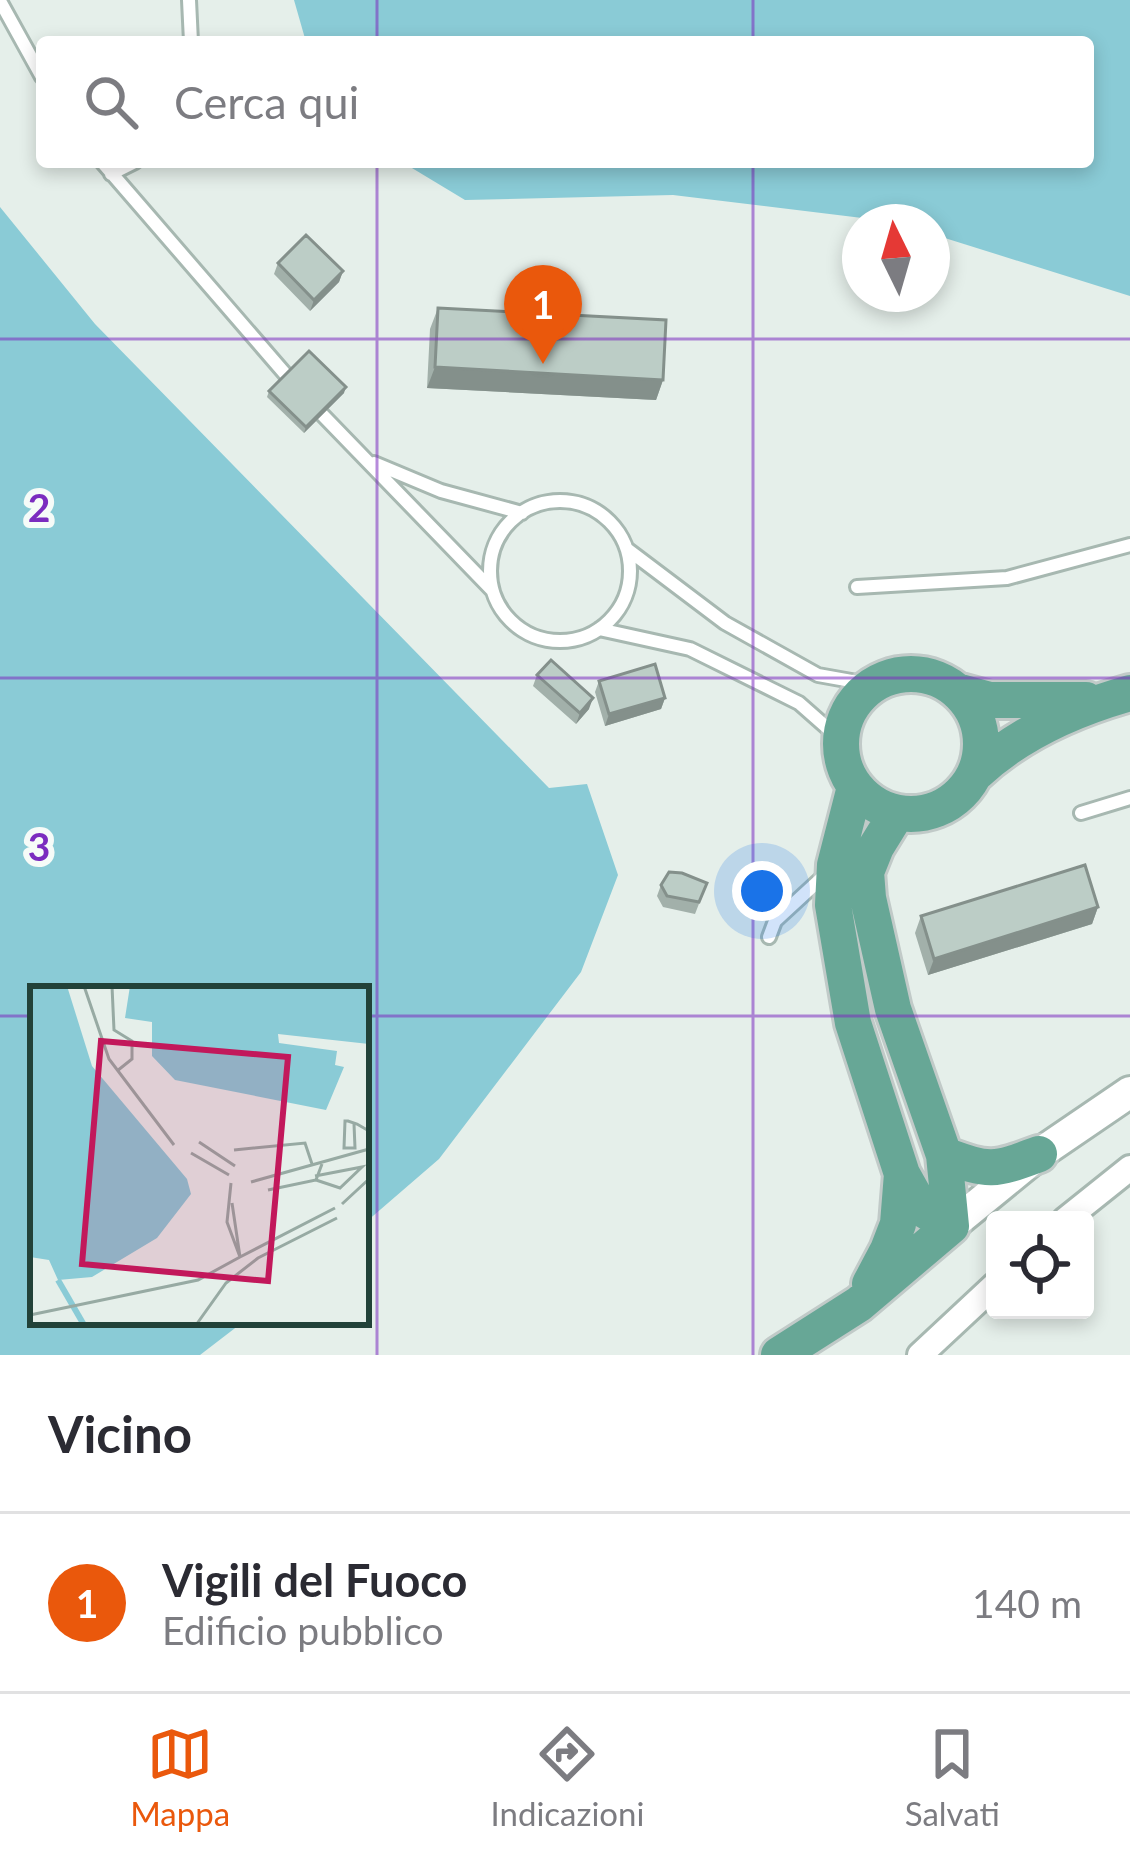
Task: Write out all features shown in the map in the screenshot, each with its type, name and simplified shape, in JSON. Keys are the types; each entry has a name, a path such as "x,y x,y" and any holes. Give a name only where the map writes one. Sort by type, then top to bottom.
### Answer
{"main road":[{"path":"957,691 980,729 980,759 968,787 928,813 881,808 847,773 841,740 851,709 887,678 931,677 957,691 990,700 1119,696"},
{"path":"976,773 1026,734 1119,696"},
{"path":"856,787 835,865 833,905 853,1023 902,1174 921,1208 951,1226"},
{"path":"897,813 866,872 868,898 892,1009 944,1155 951,1226"},
{"path":"944,1155 980,1168 1004,1167 1039,1154"},
{"path":"859,1304 898,1224 902,1174"},
{"path":"779,1355 859,1304 951,1226"}],"street":[{"path":"951,1226 1039,1154 1130,1093"},
{"path":"1077,1211 1130,1168"},
{"path":"920,1355 986,1293"}],"lane":[{"path":"189,0 191,36"},
{"path":"0,1 36,66"},
{"path":"106,168 308,400 492,590 508,619 552,641 599,629 611,619 626,592 626,548"},
{"path":"368,460 441,491 522,513"},
{"path":"492,590 494,546 510,522 551,502 582,505 609,521 626,548 724,623 818,675 874,685"},
{"path":"857,587 1007,578 1130,545"},
{"path":"599,629 690,649 800,703 841,740"},
{"path":"1081,813 1130,798"},
{"path":"769,937 775,921 835,865"}],"water":[{"path":"294,0 1130,0 1130,296 950,240 950,204 842,204 842,216 673,195 465,200 412,168 1094,168 1094,36 304,36"},
{"path":"0,207 95,324 549,788 587,784 618,875 581,972 439,1159 369,1219 369,986 30,986 30,1325 239,1325 200,1355 0,1355"}],"building":[{"path":"306,235 343,271 314,300 278,263"},
{"path":"438,308 666,320 663,380 435,367"},
{"path":"309,351 346,387 306,427 269,391"},
{"path":"551,660 593,698 580,713 537,675"},
{"path":"655,664 665,698 609,714 599,681"},
{"path":"1085,865 1098,907 934,959 921,916"},
{"path":"669,872 707,883 699,902 667,896 661,885"}],"place":[{"name":"Vigili del Fuoco","path":"543,364"}]}
